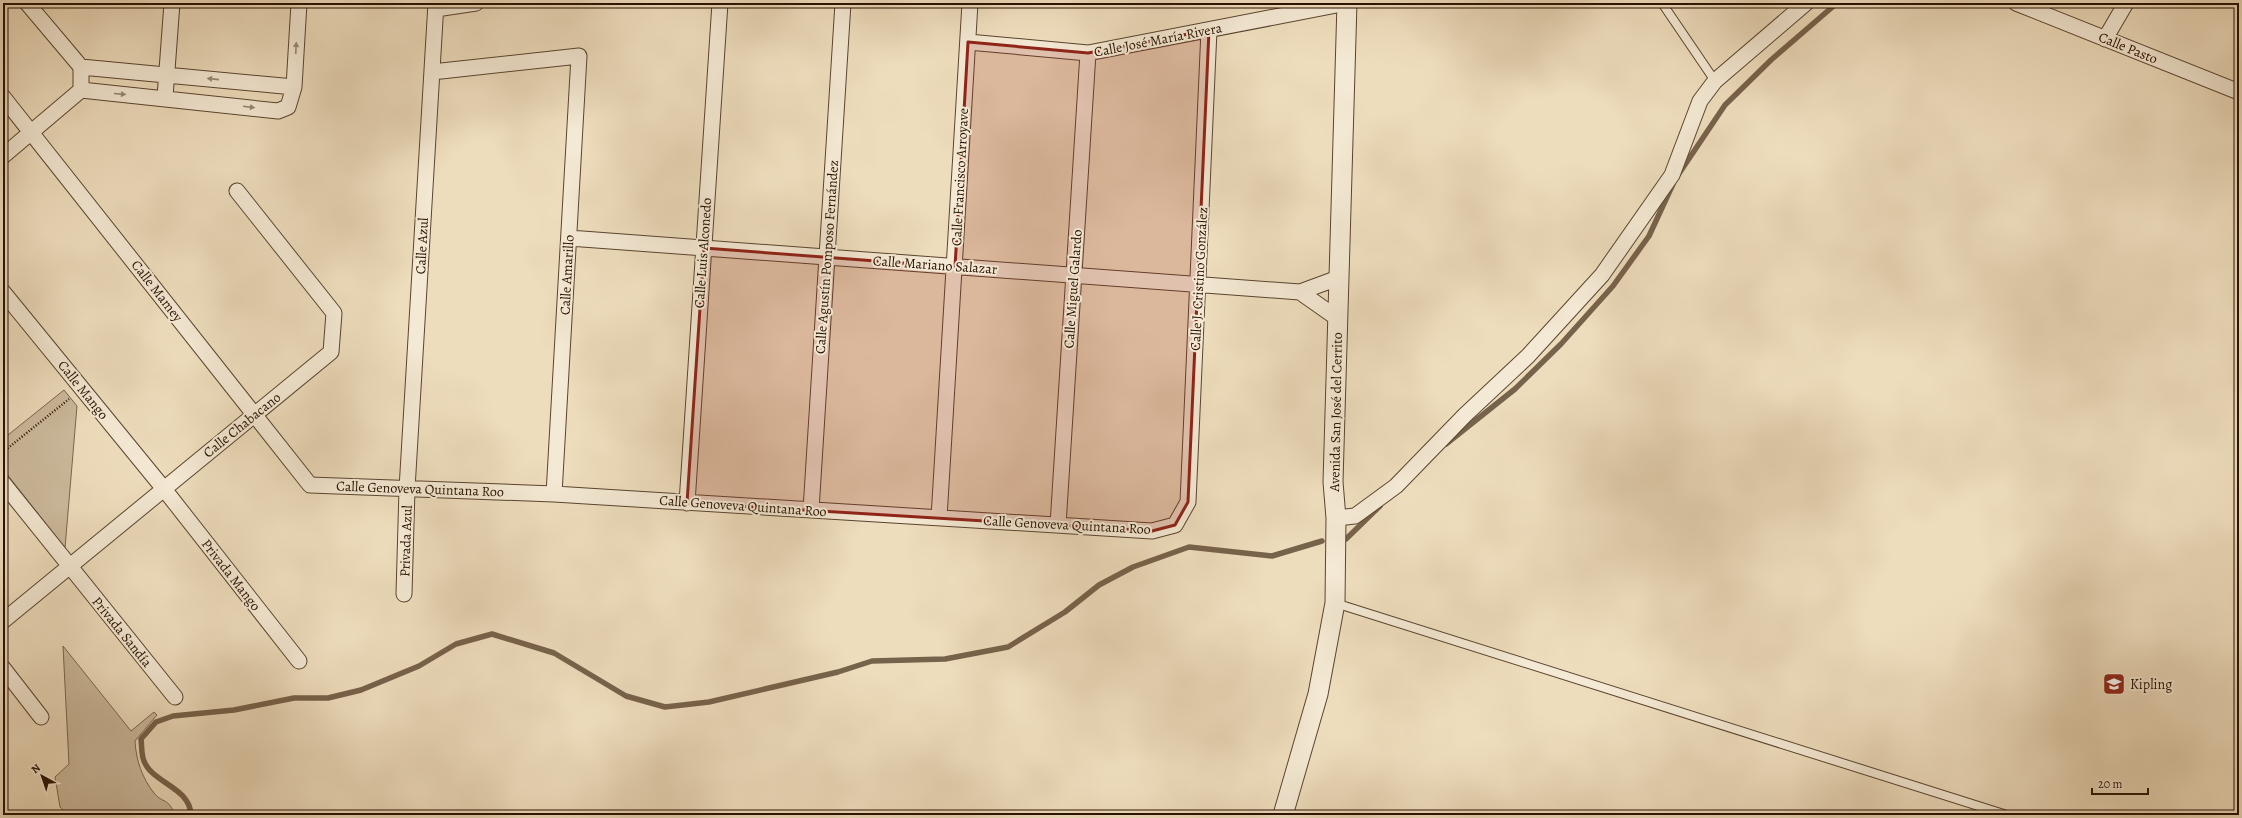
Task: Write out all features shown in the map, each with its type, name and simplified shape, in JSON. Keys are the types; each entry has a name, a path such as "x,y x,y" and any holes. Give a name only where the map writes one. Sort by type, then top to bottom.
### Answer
{"street":[{"path":"27,3 81,67 81,90"},
{"path":"165,97 168,74 172,3"},
{"path":"3,156 81,90 165,97 278,110 288,107 294,87 299,3"},
{"path":"436,6 476,3"},
{"name":"Calle Luis Alconedo","path":"687,503 720,3"},
{"name":"Calle Agustín Pomposo Fernández","path":"811,510 843,3"},
{"name":"Calle Francisco Arroyave","path":"939,518 970,3"},
{"name":"Calle José María Rivera","path":"968,42 1088,53 1347,3"},
{"name":"Avenida San José del Cerrito","path":"1283,815 1318,694 1335,604 1336,518 1333,482 1347,3"},
{"path":"1336,518 1355,516 1396,486 1465,415 1528,356 1602,275 1672,175 1700,101 1715,81 1806,3"},
{"name":"Calle Pasto","path":"2016,3 2239,92"},
{"path":"2105,39 2126,3"},
{"name":"Calle Azul","path":"407,489 436,6"},
{"name":"Calle J. Cristino González","path":"1175,525 1188,502 1210,30"},
{"name":"Calle Miguel Galardo","path":"1058,526 1088,53"},
{"name":"Calle Amarillo","path":"432,72 579,56 554,494"},
{"path":"81,67 294,87"},
{"name":"Calle Mamey","path":"3,97 310,485"},
{"name":"Calle Chabacano","path":"3,621 331,352 334,313 237,191"},
{"name":"Calle Mariano Salazar","path":"569,238 1300,292 1338,278"},
{"name":"Calle Mango","path":"3,292 164,489"},
{"path":"1300,292 1337,318"},
{"name":"Privada Sandía","path":"3,483 175,697"},
{"name":"Calle Genoveva Quintana Roo","path":"310,485 554,494 1152,531 1175,525"},
{"name":"Privada Mango","path":"164,489 299,660"},
{"name":"Privada Azul","path":"404,594 407,489"},
{"path":"3,668 41,717"}],"lane":[{"path":"1662,3 1715,81"},
{"path":"1335,604 2007,815"}],"path":[{"path":"3,452 81,388"}],"highlighted area":[{"path":"1209,30 1188,502 1175,525 1152,531 687,503 704,248 955,267 968,42 1088,53"}],"shaded area":[{"path":"64,390 77,406 65,548 3,469 3,439"},
{"path":"63,646 131,731 154,712 157,715 135,741 137,755 140,768 150,787 157,796 168,803 175,815 68,815 60,807 55,777 69,764"}],"waterway":[{"path":"1678,175 1725,105 1771,60 1837,3"},
{"path":"1446,444 1515,389 1561,344 1613,286 1649,236 1673,184"},
{"path":"1346,539 1380,506"},
{"path":"191,815 189,806 178,791 155,775 144,761 141,739 156,722 173,716 234,710 294,698 328,698 361,690 419,666 456,644 492,634 554,653 626,696 665,707 709,702 838,672 872,661 945,659 1008,647 1065,612 1099,585 1133,567 1189,547 1272,556 1322,541"}],"place":[{"name":"Kipling","path":"2114,684"}]}
